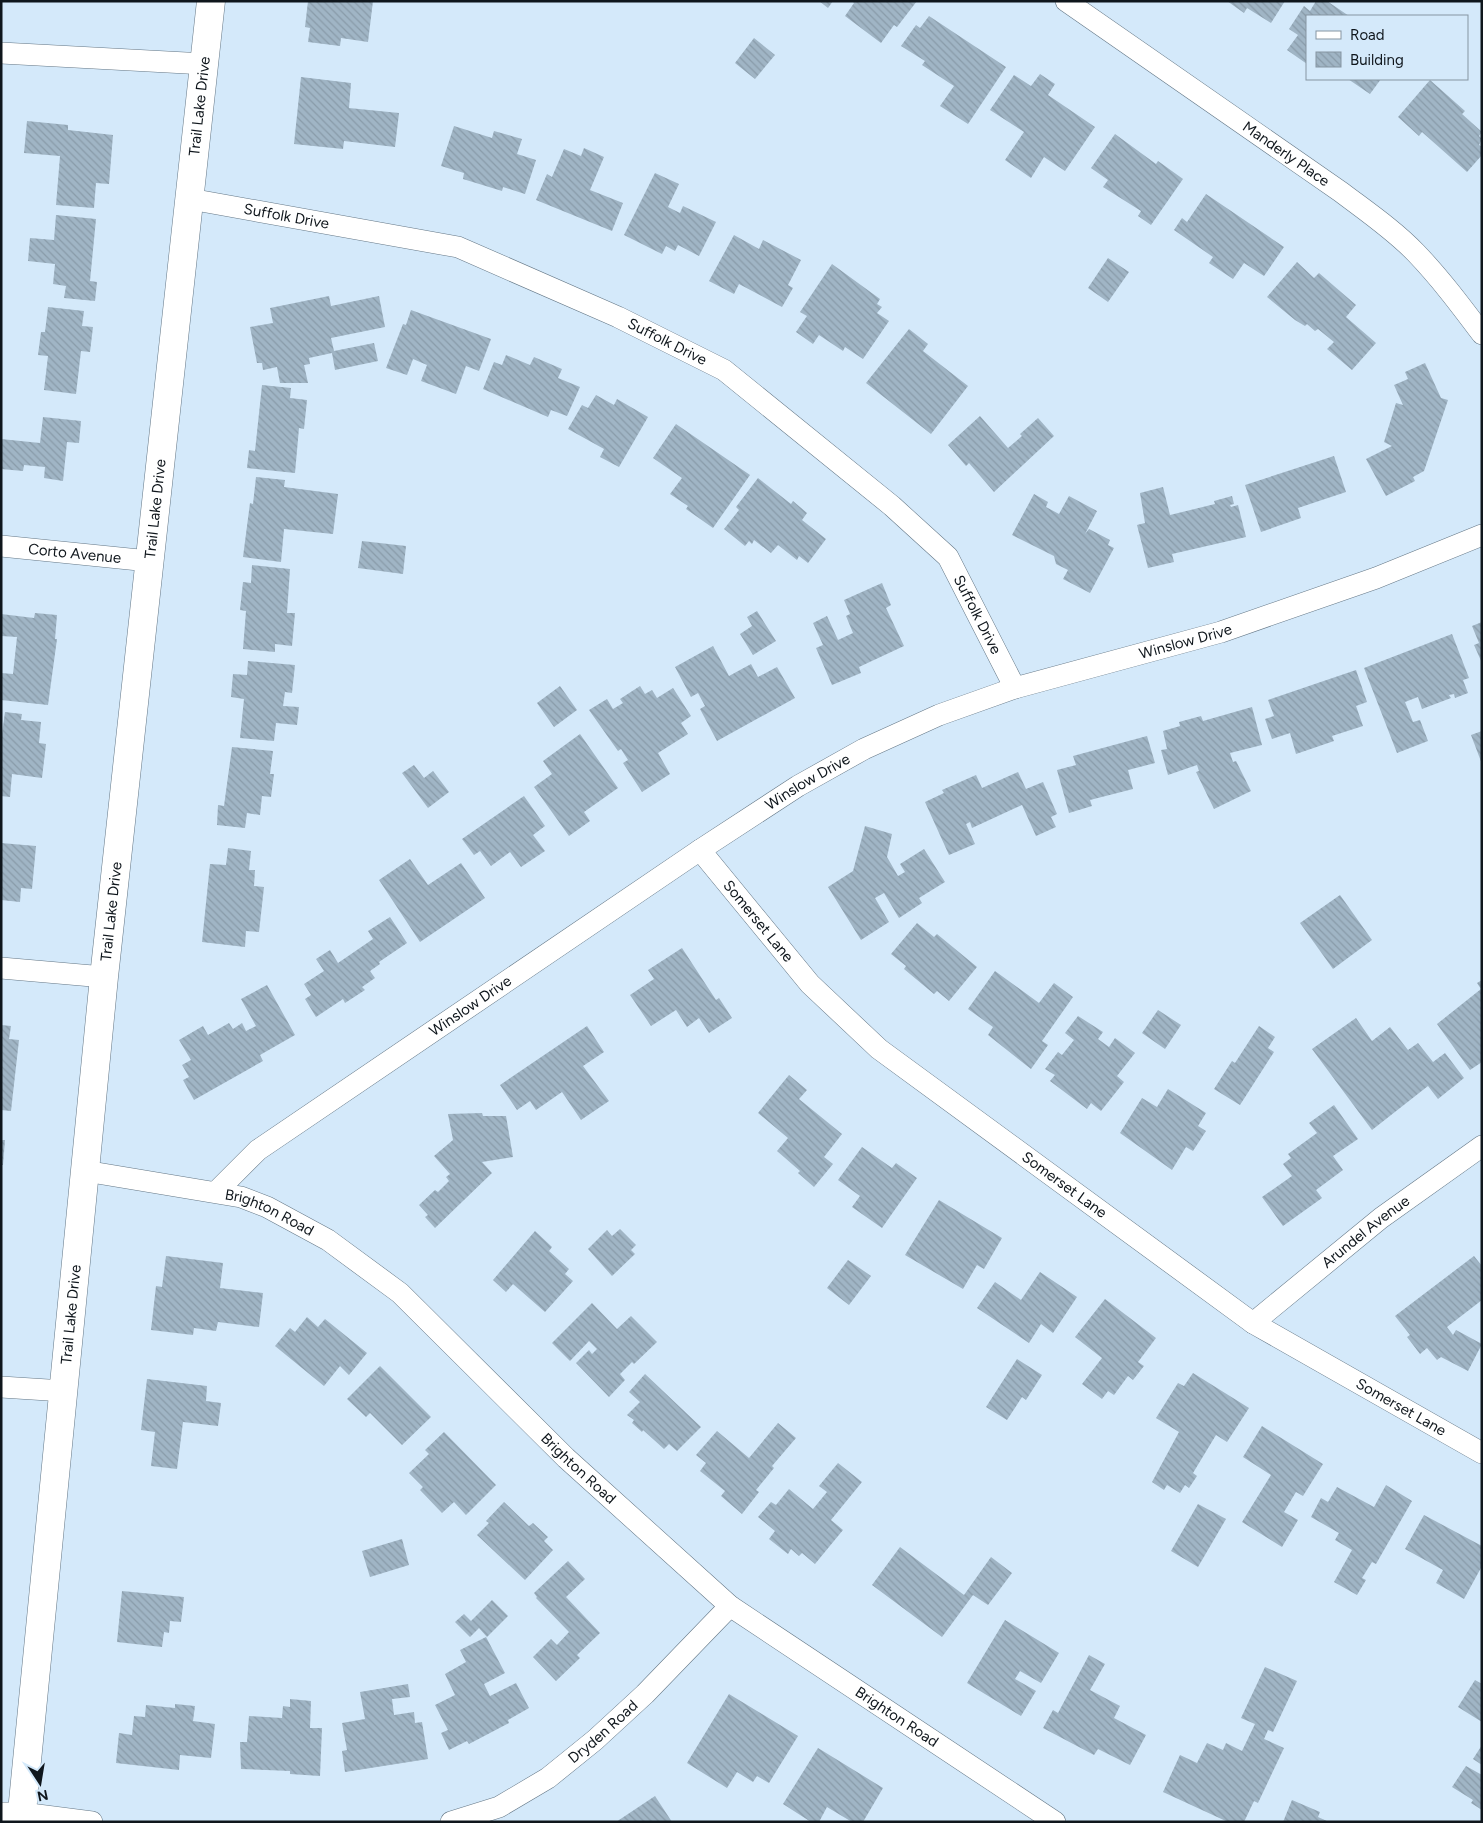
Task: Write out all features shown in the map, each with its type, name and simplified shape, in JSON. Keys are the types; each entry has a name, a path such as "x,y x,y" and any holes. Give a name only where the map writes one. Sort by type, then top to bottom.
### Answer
{"street":[{"name":"Trail Lake Drive","path":"15,1816 64,1391 104,977 211,1"},
{"name":"Manderly Place","path":"1066,1 1341,192 1379,221 1415,252 1447,288 1482,334"},
{"path":"1,53 205,64"},
{"name":"Suffolk Drive","path":"190,199 458,248 618,317 724,370 892,506 948,557 1015,688"},
{"name":"Winslow Drive","path":"216,1192 258,1150 700,850 798,786 864,749 940,715 1015,688 1220,632 1376,578 1482,535"},
{"name":"Corto Avenue","path":"1,546 149,561"},
{"name":"Somerset Lane","path":"700,850 810,984 879,1049 1253,1323 1482,1453"},
{"path":"1,968 104,977"},
{"name":"Arundel Avenue","path":"1253,1323 1381,1218 1482,1146"},
{"name":"Brighton Road","path":"85,1171 216,1192 268,1207 328,1240 400,1293 566,1458 730,1606 1055,1822"},
{"path":"1,1387 64,1391"},
{"name":"Dryden Road","path":"451,1822 499,1807 548,1778 595,1740 645,1694 730,1606"},
{"path":"15,1816 92,1822"}],"building":[{"path":"308,1 373,1 368,42 341,38 340,46 308,42 310,28 305,27"},
{"path":"819,1 833,1 828,8"},
{"path":"852,1 917,1 897,27 894,25 881,43 845,16 854,3"},
{"path":"1227,1 1285,1 1271,23 1247,8 1244,13"},
{"path":"1316,1 1327,1 1348,15 1306,15 1306,63 1287,50 1298,35 1289,29 1304,6 1310,11"},
{"path":"929,16 1006,67 968,124 940,106 954,86 922,65 925,61 901,46 916,25 920,28"},
{"path":"754,38 775,55 755,79 735,63"},
{"path":"1040,74 1055,84 1048,95 1095,127 1065,171 1044,157 1031,178 1005,160 1024,132 990,110 1014,75 1031,86"},
{"path":"301,77 351,83 349,108 399,113 395,147 344,141 343,149 294,144"},
{"path":"1349,80 1380,80 1370,94"},
{"path":"1430,80 1465,111 1462,114 1482,132 1479,136 1482,139 1479,145 1482,147 1482,155 1467,172 1422,132 1419,136 1398,117"},
{"path":"27,121 68,125 68,130 113,135 109,184 96,183 94,208 56,205 60,156 24,153"},
{"path":"454,126 492,138 494,131 522,139 517,154 536,160 525,194 503,187 502,191 463,179 464,173 441,166"},
{"path":"1115,134 1156,164 1158,161 1183,179 1151,225 1138,216 1141,211 1103,187 1108,180 1091,168"},
{"path":"584,148 604,157 590,190 623,203 612,231 536,200 547,174 552,177 564,149 581,156"},
{"path":"655,173 679,184 668,207 680,213 683,206 716,222 699,256 678,245 675,251 666,246 662,254 624,235"},
{"path":"1206,194 1284,247 1264,276 1244,263 1233,279 1209,263 1213,257 1174,230 1182,218 1187,222"},
{"path":"56,215 96,219 90,281 97,282 95,301 64,298 66,286 53,284 55,264 28,261 30,238 54,240"},
{"path":"734,235 759,249 763,240 801,260 788,285 793,288 782,307 739,284 734,294 709,281"},
{"path":"1108,258 1129,272 1108,302 1088,288"},
{"path":"1297,262 1314,278 1319,273 1356,305 1346,317 1376,343 1352,370 1327,349 1334,342 1318,329 1315,331 1307,324 1305,326 1295,320 1267,297"},
{"path":"832,264 880,299 877,304 882,307 877,313 889,321 863,359 845,347 843,351 819,335 813,344 796,332 807,316 800,312"},
{"path":"329,296 331,306 379,296 385,327 331,338 334,351 374,343 378,361 335,370 332,353 309,358 310,364 304,365 308,383 280,383 277,367 263,370 262,363 257,363 250,327 273,323 270,308"},
{"path":"48,307 84,311 82,326 93,327 90,352 81,351 76,394 44,390 48,356 38,355 41,332 45,332"},
{"path":"411,310 491,339 479,371 466,366 456,394 421,381 427,365 413,359 407,375 386,368 403,324 406,325"},
{"path":"909,329 928,344 923,351 968,386 931,434 866,383"},
{"path":"506,355 530,365 534,357 562,369 558,378 580,387 567,416 551,410 548,417 483,389 494,362 502,365"},
{"path":"1425,363 1441,398 1448,400 1424,471 1413,477 1415,481 1386,496 1366,459 1392,446 1384,442 1396,403 1403,405 1394,385 1408,379 1405,372"},
{"path":"262,385 291,388 290,398 307,400 304,429 299,428 295,473 247,468 249,450 255,451"},
{"path":"596,395 614,405 617,399 648,417 619,467 600,457 604,449 568,429 582,405 588,408"},
{"path":"980,416 1008,448 1038,418 1054,436 994,492 969,463 966,466 948,445"},
{"path":"43,417 81,421 79,443 67,442 63,481 44,478 45,467 24,465 23,471 1,469 1,439 40,443"},
{"path":"676,424 750,475 713,528 686,509 688,506 670,494 682,478 653,458"},
{"path":"1334,456 1346,492 1298,508 1301,518 1261,532 1245,485"},
{"path":"256,477 285,480 284,487 338,494 333,534 284,529 281,562 243,557 250,503 253,504"},
{"path":"758,478 791,504 793,501 807,513 802,520 826,539 808,563 799,556 797,560 778,545 771,553 754,540 752,544 749,541 745,546 724,529 739,510 736,507"},
{"path":"1163,487 1170,515 1215,504 1214,501 1232,496 1234,504 1230,505 1231,507 1238,505 1246,537 1172,554 1174,562 1148,568 1137,525 1145,523 1140,493"},
{"path":"1034,494 1048,502 1046,507 1059,514 1069,496 1097,511 1085,534 1089,529 1110,540 1108,545 1114,548 1090,593 1063,579 1068,570 1056,564 1054,556 1012,535"},
{"path":"362,541 406,546 403,574 358,568"},
{"path":"252,565 290,569 287,613 295,613 292,646 275,644 275,652 243,649 246,611 240,610 243,582 251,583"},
{"path":"882,583 891,605 886,608 904,646 859,667 861,673 832,685 816,648 823,645 813,623 827,616 838,640 853,633 846,616 850,614 844,600"},
{"path":"757,611 776,641 753,655 740,634 752,626 747,617"},
{"path":"35,613 57,615 55,639 57,639 48,705 1,700 1,673 13,674 17,637 1,636 1,614 34,618"},
{"path":"1482,622 1482,663 1474,645 1479,643 1472,626"},
{"path":"1452,634 1469,678 1463,680 1468,693 1455,698 1454,694 1449,695 1451,698 1422,709 1418,697 1405,702 1413,722 1420,720 1428,741 1397,753 1364,668"},
{"path":"713,646 729,676 751,664 758,677 777,667 795,698 717,741 700,709 705,706 698,693 691,697 675,667"},
{"path":"248,661 295,665 292,693 285,692 283,706 299,707 297,725 276,723 274,741 240,738 244,699 231,697 233,674 247,675"},
{"path":"1356,670 1367,702 1356,706 1363,726 1332,736 1334,741 1296,754 1290,733 1272,739 1265,719 1274,716 1268,700"},
{"path":"560,686 577,710 554,727 537,703"},
{"path":"640,686 645,694 652,690 657,698 673,688 691,716 681,723 688,734 658,753 670,774 642,792 623,763 628,760 621,749 618,751 589,710 607,699 613,709 623,703 620,699"},
{"path":"1252,707 1262,745 1230,753 1233,762 1236,761 1251,791 1214,809 1196,772 1199,771 1197,765 1168,775 1161,750 1167,749 1163,731 1180,726 1179,722 1201,716 1203,721"},
{"path":"5,712 22,714 21,720 41,722 39,743 46,744 42,778 12,774 10,797 1,796 1,741"},
{"path":"1482,731 1482,764 1471,735"},
{"path":"580,734 618,788 584,812 590,821 569,836 534,787 552,774 543,761"},
{"path":"1147,736 1155,763 1128,770 1133,789 1090,800 1092,806 1069,813 1057,770 1076,765 1073,756"},
{"path":"232,747 273,751 270,774 274,774 271,797 262,796 260,815 247,813 245,828 217,825 218,805 224,806"},
{"path":"414,765 424,778 433,771 449,792 428,808 402,773"},
{"path":"1018,772 1026,789 1043,782 1057,814 1051,817 1056,827 1036,836 1022,805 972,828 970,822 966,824 975,844 949,855 925,802 944,793 942,790 976,775 982,788"},
{"path":"524,796 545,826 533,835 545,851 521,867 510,852 491,866 480,851 474,855 462,839"},
{"path":"865,826 892,834 887,857 898,876 905,872 900,864 924,849 945,882 919,898 922,903 899,918 884,893 875,898 889,922 861,940 828,887 853,871"},
{"path":"1,843 36,846 32,889 21,888 20,902 1,900"},
{"path":"228,848 251,851 249,870 255,870 254,886 264,887 259,932 246,931 245,947 202,942 210,864 226,865"},
{"path":"410,859 428,885 461,863 485,898 420,942 379,880"},
{"path":"1340,895 1372,940 1333,969 1300,923"},
{"path":"390,917 407,943 379,962 380,964 370,971 375,978 362,987 365,990 345,1003 343,999 316,1017 305,999 311,995 304,984 324,971 316,959 330,950 338,963 373,939 368,931"},
{"path":"917,923 934,937 937,934 977,967 949,1001 937,991 934,994 904,969 906,966 891,954"},
{"path":"682,948 716,1000 719,998 732,1018 709,1033 699,1018 687,1027 676,1010 651,1026 630,995 654,979 648,970"},
{"path":"995,971 1039,1003 1054,983 1073,997 1042,1041 1048,1045 1031,1069 988,1035 993,1027 968,1009"},
{"path":"1482,980 1482,1062 1470,1070 1437,1024 1481,989 1477,983"},
{"path":"267,985 295,1035 260,1055 263,1061 194,1100 183,1080 189,1077 182,1065 191,1060 179,1040 203,1026 208,1035 229,1023 233,1029 242,1023 246,1031 256,1026 241,999"},
{"path":"1158,1010 1181,1025 1165,1049 1142,1033"},
{"path":"1078,1016 1103,1032 1098,1039 1109,1047 1115,1038 1135,1053 1117,1076 1124,1082 1101,1111 1091,1103 1087,1109 1050,1081 1055,1075 1045,1069 1058,1052 1062,1055 1074,1040 1065,1033"},
{"path":"1356,1018 1372,1041 1390,1027 1408,1050 1418,1043 1433,1062 1445,1053 1464,1078 1438,1099 1428,1086 1372,1130 1312,1049"},
{"path":"1,1025 11,1026 9,1039 19,1040 11,1111 1,1110"},
{"path":"587,1026 604,1052 583,1066 609,1101 581,1120 562,1092 536,1110 530,1101 517,1110 500,1085"},
{"path":"1259,1026 1275,1037 1268,1048 1274,1052 1240,1105 1214,1089 1232,1061 1235,1063"},
{"path":"789,1075 807,1090 799,1099 842,1134 824,1157 833,1164 814,1187 798,1173 800,1171 777,1151 788,1138 758,1113"},
{"path":"1168,1089 1206,1113 1198,1126 1206,1131 1193,1151 1186,1147 1172,1170 1120,1133 1142,1098 1157,1107"},
{"path":"1334,1105 1358,1139 1333,1156 1343,1170 1316,1190 1322,1198 1283,1226 1262,1197 1292,1176 1283,1164 1291,1158 1288,1154 1317,1133 1309,1123"},
{"path":"482,1113 483,1116 506,1116 513,1157 482,1162 492,1173 435,1228 425,1217 428,1215 419,1205 435,1190 438,1192 449,1181 446,1177 450,1174 434,1156 453,1140 448,1114"},
{"path":"1,1140 5,1140 3,1165 1,1165"},
{"path":"862,1147 892,1168 896,1163 917,1178 882,1228 852,1207 860,1196 838,1180"},
{"path":"939,1200 1002,1238 984,1269 977,1265 963,1289 905,1255"},
{"path":"620,1229 636,1245 631,1250 635,1254 612,1276 588,1249 607,1230 612,1236"},
{"path":"535,1231 552,1247 549,1251 569,1269 565,1274 573,1281 545,1312 513,1284 506,1292 493,1280"},
{"path":"166,1256 223,1263 220,1288 263,1293 259,1327 218,1322 216,1331 194,1328 193,1335 151,1330 156,1286 162,1287"},
{"path":"1474,1256 1482,1266 1482,1300 1447,1327 1453,1335 1456,1330 1482,1344 1468,1371 1441,1357 1437,1360 1427,1348 1420,1354 1407,1337 1410,1335 1395,1316"},
{"path":"848,1260 871,1276 849,1305 827,1288"},
{"path":"1040,1272 1077,1297 1053,1333 1041,1324 1029,1343 977,1308 995,1282 1021,1300"},
{"path":"1105,1299 1156,1338 1138,1362 1144,1366 1133,1380 1128,1376 1114,1395 1108,1391 1102,1399 1082,1384 1102,1358 1075,1337"},
{"path":"592,1303 617,1329 631,1316 657,1342 634,1364 632,1362 620,1374 625,1380 609,1397 576,1363 589,1350 592,1354 597,1349 589,1341 570,1361 552,1343"},
{"path":"307,1317 318,1327 325,1319 367,1353 349,1375 340,1366 324,1386 275,1346 290,1328 295,1332"},
{"path":"1017,1359 1042,1375 1026,1400 1022,1397 1007,1420 986,1407"},
{"path":"380,1366 431,1417 402,1445 370,1413 366,1417 347,1399"},
{"path":"1193,1373 1249,1408 1227,1442 1216,1435 1193,1473 1197,1476 1189,1488 1185,1485 1180,1493 1167,1485 1164,1490 1152,1482 1179,1432 1156,1418 1178,1383 1184,1386"},
{"path":"645,1374 701,1427 677,1451 669,1444 664,1449 643,1430 642,1432 632,1423 634,1420 627,1415 640,1402 629,1392"},
{"path":"147,1379 207,1386 206,1401 221,1403 218,1426 183,1422 177,1469 151,1466 155,1432 141,1430"},
{"path":"778,1423 796,1438 772,1466 774,1468 756,1490 759,1492 742,1514 721,1496 725,1491 700,1471 706,1463 696,1455 717,1431 749,1458"},
{"path":"1262,1426 1323,1464 1303,1496 1296,1492 1284,1512 1298,1520 1282,1547 1242,1522 1271,1475 1243,1457"},
{"path":"444,1432 496,1485 466,1515 454,1502 442,1513 420,1490 423,1487 409,1473 429,1454 425,1450"},
{"path":"838,1463 862,1482 831,1520 843,1530 815,1564 802,1553 799,1556 791,1549 788,1554 769,1539 775,1531 758,1517 771,1502 776,1505 789,1489 813,1509 827,1492 819,1486"},
{"path":"1386,1485 1412,1501 1376,1564 1372,1562 1362,1578 1366,1580 1357,1595 1334,1582 1352,1550 1335,1540 1339,1533 1311,1517 1321,1498 1328,1502 1337,1487 1374,1507"},
{"path":"504,1502 529,1526 533,1523 548,1537 544,1541 553,1550 525,1580 477,1535 489,1523 486,1521"},
{"path":"1198,1504 1226,1519 1198,1567 1171,1551"},
{"path":"1424,1515 1482,1546 1482,1566 1464,1599 1436,1583 1443,1570 1405,1549"},
{"path":"402,1539 409,1565 370,1577 362,1551"},
{"path":"900,1547 964,1595 991,1557 1012,1573 988,1605 973,1595 942,1637 872,1585"},
{"path":"568,1561 585,1579 566,1597 600,1633 577,1655 580,1658 556,1681 533,1657 551,1639 557,1645 569,1632 536,1598 534,1593"},
{"path":"122,1591 184,1597 181,1622 170,1621 169,1633 164,1632 162,1647 117,1642"},
{"path":"492,1600 508,1616 487,1637 479,1628 470,1637 455,1622 464,1614 471,1621"},
{"path":"1005,1620 1059,1653 1041,1683 1020,1671 1015,1679 1036,1691 1021,1716 967,1683"},
{"path":"486,1637 505,1673 484,1684 490,1696 516,1683 529,1708 508,1720 509,1723 469,1744 467,1741 449,1750 441,1733 448,1730 435,1705 455,1695 445,1674 466,1662 460,1650"},
{"path":"1089,1655 1105,1664 1090,1690 1120,1706 1114,1718 1146,1735 1130,1765 1098,1749 1094,1755 1043,1728 1053,1710 1058,1713"},
{"path":"1265,1667 1297,1681 1273,1732 1268,1730 1264,1739 1284,1748 1258,1803 1254,1801 1244,1822 1228,1822 1163,1792 1180,1755 1197,1763 1207,1743 1223,1750 1226,1743 1242,1751 1255,1724 1241,1718"},
{"path":"1475,1680 1482,1684 1482,1722 1458,1707"},
{"path":"408,1684 410,1697 392,1699 394,1715 414,1712 415,1723 422,1722 428,1759 345,1772 342,1751 347,1750 342,1723 365,1719 360,1692"},
{"path":"729,1694 798,1736 769,1783 757,1776 753,1782 737,1772 727,1788 687,1763"},
{"path":"290,1699 311,1701 310,1728 322,1728 320,1776 290,1774 290,1771 241,1769 240,1742 247,1742 249,1716 282,1718 283,1706 290,1707"},
{"path":"175,1704 195,1706 193,1721 215,1724 211,1758 180,1755 179,1770 116,1763 119,1733 132,1735 134,1716 145,1717 146,1705 175,1708"},
{"path":"1482,1745 1482,1765 1473,1759"},
{"path":"818,1748 883,1788 863,1822 852,1822 827,1807 819,1822 811,1822 783,1804"},
{"path":"1466,1766 1482,1775 1482,1810 1471,1803 1473,1800 1452,1787"},
{"path":"655,1796 672,1822 616,1822"},
{"path":"1292,1800 1320,1812 1318,1817 1329,1822 1283,1822"}]}
